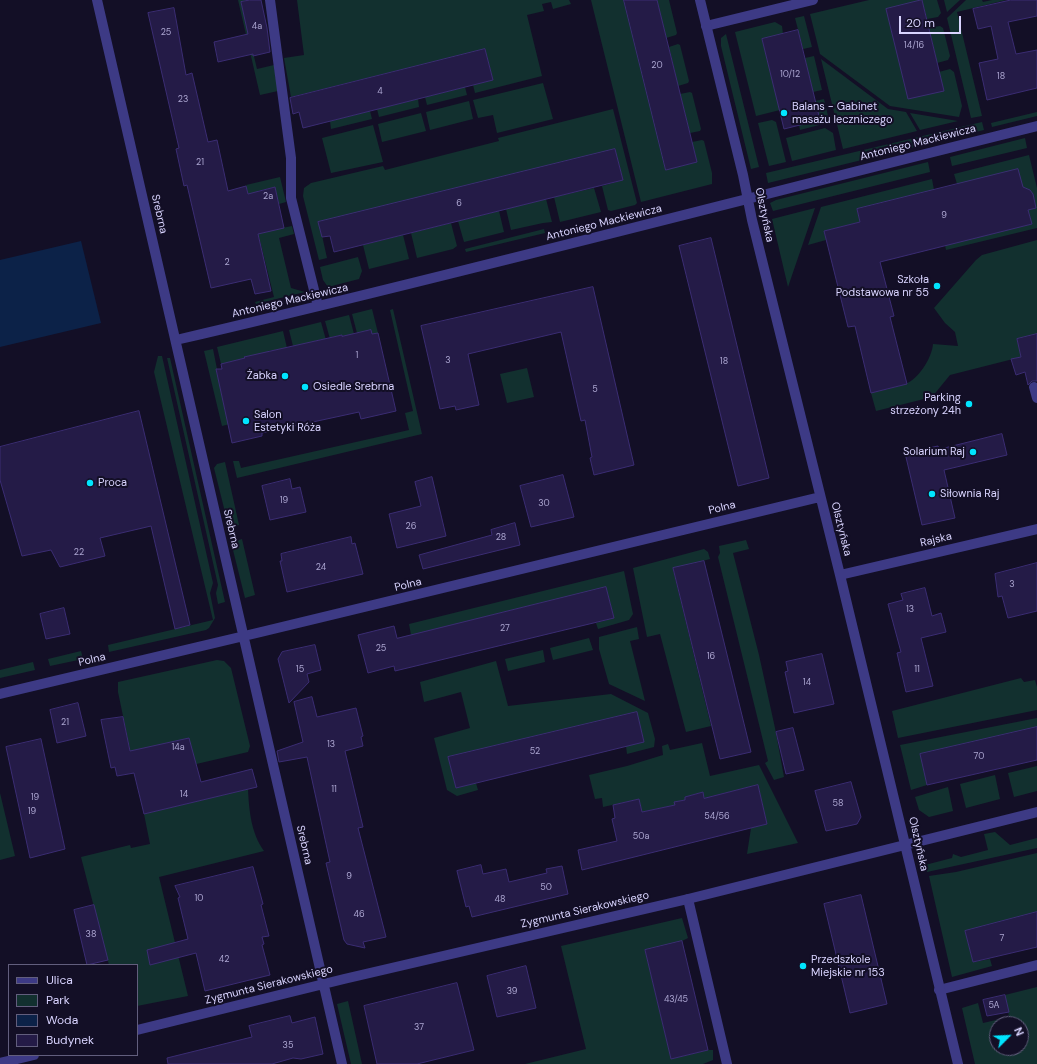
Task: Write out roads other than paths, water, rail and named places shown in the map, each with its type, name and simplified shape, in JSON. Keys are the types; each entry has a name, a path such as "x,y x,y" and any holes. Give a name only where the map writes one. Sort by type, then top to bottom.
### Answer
{"street":[{"name":"Srebrna","path":"97,0 342,1064"},
{"path":"270,0 292,166 290,194 318,306"},
{"name":"Olsztyńska","path":"700,0 820,497 906,844 958,1064"},
{"path":"706,26 813,0"},
{"name":"Antoniego Mackiewicza","path":"176,340 698,212 1037,126"},
{"path":"1034,387 1037,398"},
{"name":"Polna","path":"0,694 820,497"},
{"name":"Rajska","path":"840,575 1037,529"},
{"name":"Zygmunta Sierakowskiego","path":"138,1030 323,984 688,899 1037,812"},
{"path":"688,899 726,1064"},
{"path":"940,990 1037,965"},
{"path":"0,1063 30,1056"}],"water":[{"path":"81,241 101,323 0,347 0,260"}],"place":[{"name":"Balans - Gabinet masażu leczniczego","path":"784,113"},
{"name":"Szkoła Podstawowa nr 55","path":"937,286"},
{"name":"Żabka","path":"285,376"},
{"name":"Osiedle Srebrna","path":"305,387"},
{"name":"Parking strzeżony 24h","path":"969,404"},
{"name":"Salon Estetyki Róża","path":"246,421"},
{"name":"Solarium Raj","path":"973,452"},
{"name":"Proca","path":"90,483"},
{"name":"Siłownia Raj","path":"932,494"},
{"name":"Przedszkole Miejskie nr 153","path":"803,966"}]}
